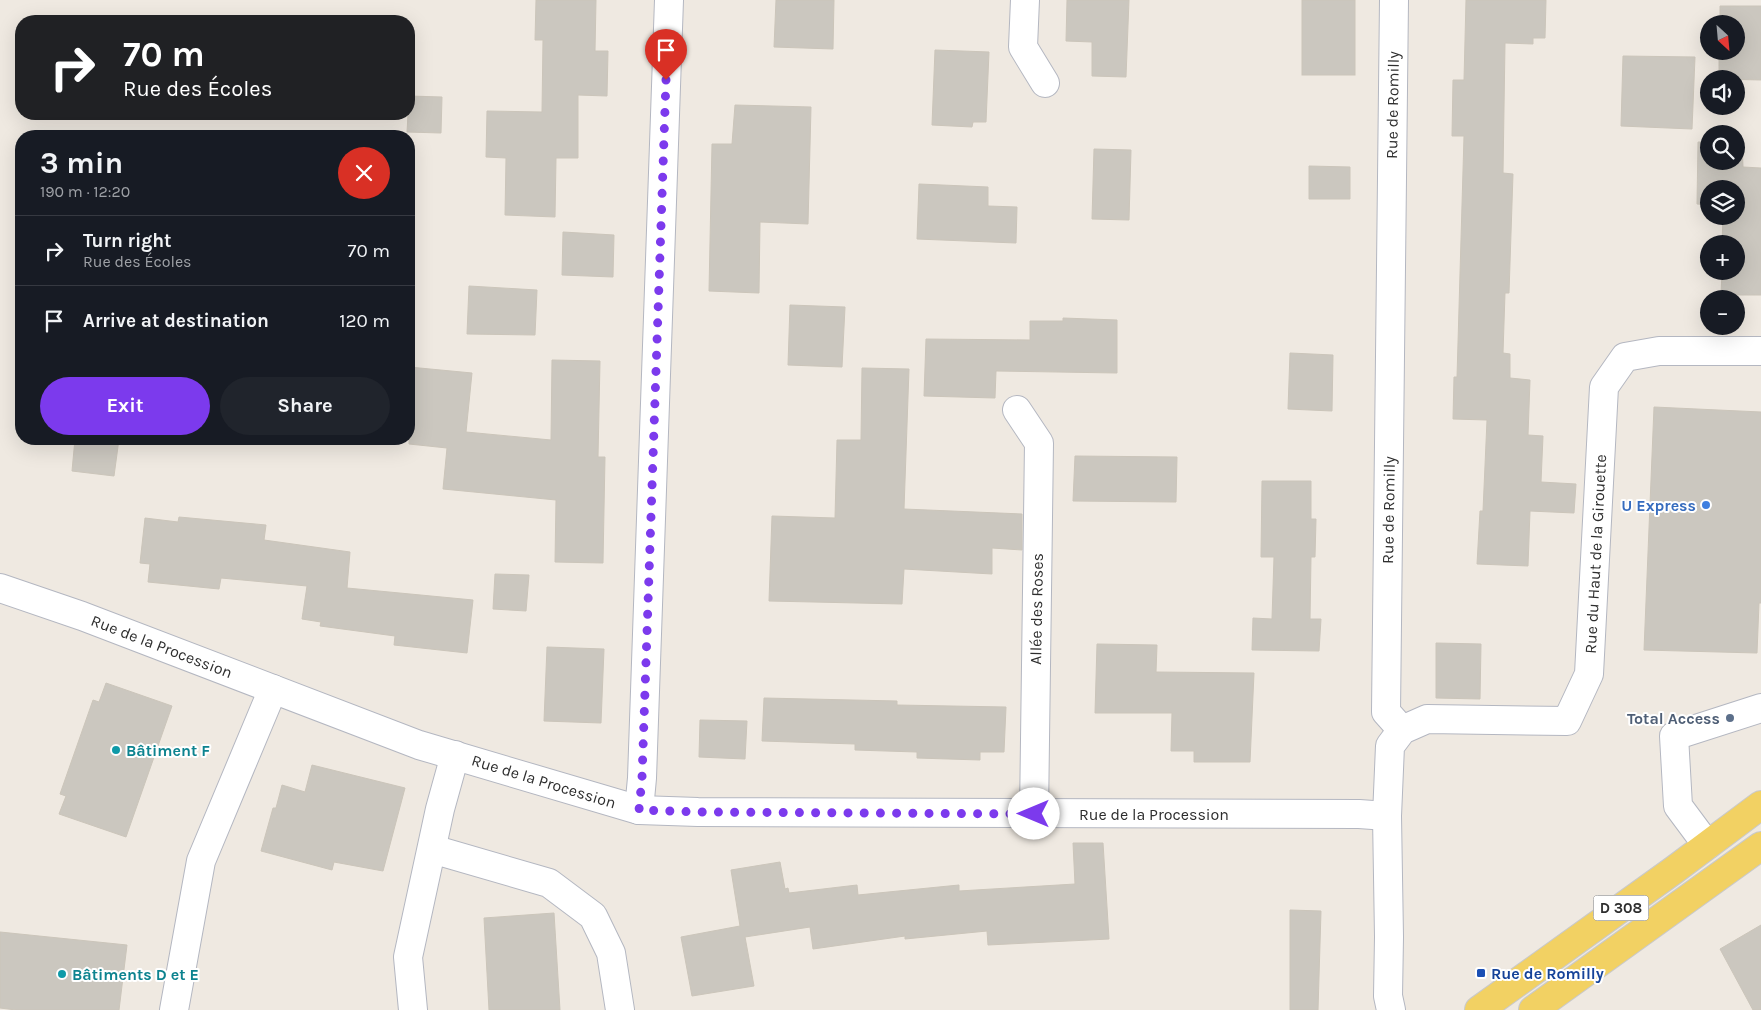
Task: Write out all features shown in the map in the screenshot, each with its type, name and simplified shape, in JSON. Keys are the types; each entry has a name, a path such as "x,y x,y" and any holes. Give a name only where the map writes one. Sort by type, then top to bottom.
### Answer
{"main road":[{"name":"D 308","path":"1479,1010 1761,805"},
{"name":"D 308","path":"1533,1010 1761,846"}],"street":[{"path":"639,810 643,768 669,0"},
{"path":"1025,0 1023,47 1045,83"},
{"name":"Rue de Romilly","path":"1394,0 1386,712 1402,730"},
{"name":"Rue du Haut de la Girouette","path":"1402,730 1427,719 1567,721 1589,674 1604,387 1625,357 1659,351 1761,351"},
{"name":"Allée des Roses","path":"1016,410 1039,443 1034,814"},
{"name":"Rue de la Procession","path":"0,588 82,616 419,745 639,810 1034,814 1358,814 1387,816"},
{"path":"174,1010 201,861 274,689"},
{"path":"1707,845 1678,806 1674,736 1761,708"},
{"path":"1390,1010 1388,996 1400,936 1387,816 1390,746 1402,730"},
{"path":"413,1010 408,957 455,755"},
{"path":"432,848 549,883 593,916 611,953 620,1010"}],"building":[{"path":"536,0 596,0 595,51 608,51 607,96 578,95 578,158 556,158 555,217 505,215 506,158 486,157 487,111 542,112 543,40 535,40"},
{"path":"776,0 834,0 833,49 774,47"},
{"path":"1067,0 1129,0 1126,77 1092,76 1092,42 1066,41"},
{"path":"1302,0 1355,0 1355,75 1302,75"},
{"path":"1466,0 1546,0 1545,38 1533,38 1533,44 1505,43 1503,173 1513,174 1509,293 1505,293 1503,353 1510,354 1510,378 1530,380 1528,435 1543,436 1541,482 1576,484 1574,513 1530,511 1528,566 1477,564 1480,511 1483,511 1487,420 1453,419 1454,377 1457,377 1464,136 1452,136 1453,80 1464,80"},
{"path":"1720,6 1761,6 1761,80 1745,80 1745,70 1719,70 1719,60 1745,60 1745,15 1720,15"},
{"path":"935,50 989,52 986,122 973,122 972,127 932,125"},
{"path":"1623,56 1695,57 1692,129 1621,126"},
{"path":"415,96 442,97 441,133 415,132 415,130 407,130 408,120 415,120"},
{"path":"735,105 811,107 808,224 760,222 759,293 709,291 712,144 732,144"},
{"path":"1698,142 1700,142 1700,170 1761,168 1761,295 1745,295 1745,290 1721,290 1722,280 1745,280 1745,235 1722,235 1723,225 1745,225 1745,180 1700,180 1700,204 1697,204"},
{"path":"1094,149 1131,150 1129,220 1092,219"},
{"path":"1309,166 1350,167 1350,199 1309,199"},
{"path":"919,184 988,187 988,206 1017,207 1016,243 917,239"},
{"path":"563,232 614,235 613,277 562,275"},
{"path":"469,286 537,290 535,335 467,334"},
{"path":"790,305 845,307 842,367 788,365"},
{"path":"1063,318 1117,320 1117,373 996,371 995,398 924,396 926,339 1030,340 1030,321 1063,321"},
{"path":"1290,353 1333,355 1332,411 1288,409"},
{"path":"552,360 600,361 598,457 605,457 603,563 555,562 556,500 443,489 447,448 415,445 415,368 472,373 466,432 551,440"},
{"path":"862,368 909,369 904,509 1022,514 1022,550 992,548 992,574 904,569 902,604 769,601 772,516 835,518 837,440 861,440"},
{"name":"U Express","path":"1654,407 1761,412 1761,603 1759,603 1757,653 1644,650"},
{"path":"74,445 118,445 114,476 72,471"},
{"path":"1075,456 1177,457 1176,502 1073,501"},
{"path":"1262,481 1311,481 1311,519 1316,519 1315,557 1311,557 1310,619 1321,619 1319,651 1252,650 1253,618 1272,619 1274,557 1261,557"},
{"path":"179,517 266,525 264,540 350,552 347,588 473,600 467,653 394,645 395,636 320,626 321,622 302,619 307,586 221,578 219,589 148,582 150,564 140,563 145,518 178,522"},
{"path":"495,574 529,575 526,611 493,609"},
{"path":"1436,643 1481,644 1480,699 1436,698"},
{"path":"1097,644 1157,645 1156,672 1254,673 1250,762 1194,762 1194,751 1171,751 1172,713 1095,713"},
{"path":"547,647 604,649 601,723 544,721"},
{"name":"Bâtiment F","path":"106,683 172,706 126,837 59,814 66,796 60,794 93,700 99,702"},
{"path":"764,698 897,701 897,705 1006,707 1004,752 980,752 980,760 917,758 917,752 855,750 855,744 762,741"},
{"path":"700,720 747,721 745,759 699,757"},
{"path":"312,765 405,788 383,871 334,862 332,870 261,851 273,808 276,808 282,785 305,792"},
{"path":"1073,843 1103,843 1109,939 988,945 987,931 905,939 905,936 813,949 810,927 745,937 754,986 692,996 681,937 740,926 731,870 780,862 785,889 788,888 789,893 857,885 858,895 959,885 959,891 1075,884"},
{"path":"1290,910 1321,911 1318,1010 1290,1010"},
{"path":"554,913 560,1010 489,1010 484,918"},
{"path":"1761,925 1761,1010 1753,1010 1720,949"},
{"name":"Bâtiments D et E","path":"0,932 127,945 119,1010 16,1010 0,1008"}],"place":[{"name":"U Express","path":"1706,505"},
{"name":"Total Access","path":"1730,718"},
{"name":"Bâtiment F","path":"116,750"},
{"name":"Rue de Romilly","path":"1481,973"},
{"name":"Bâtiments D et E","path":"62,974"}],"route":[{"path":"666,80 642,778 639,810 1034,814"}]}
